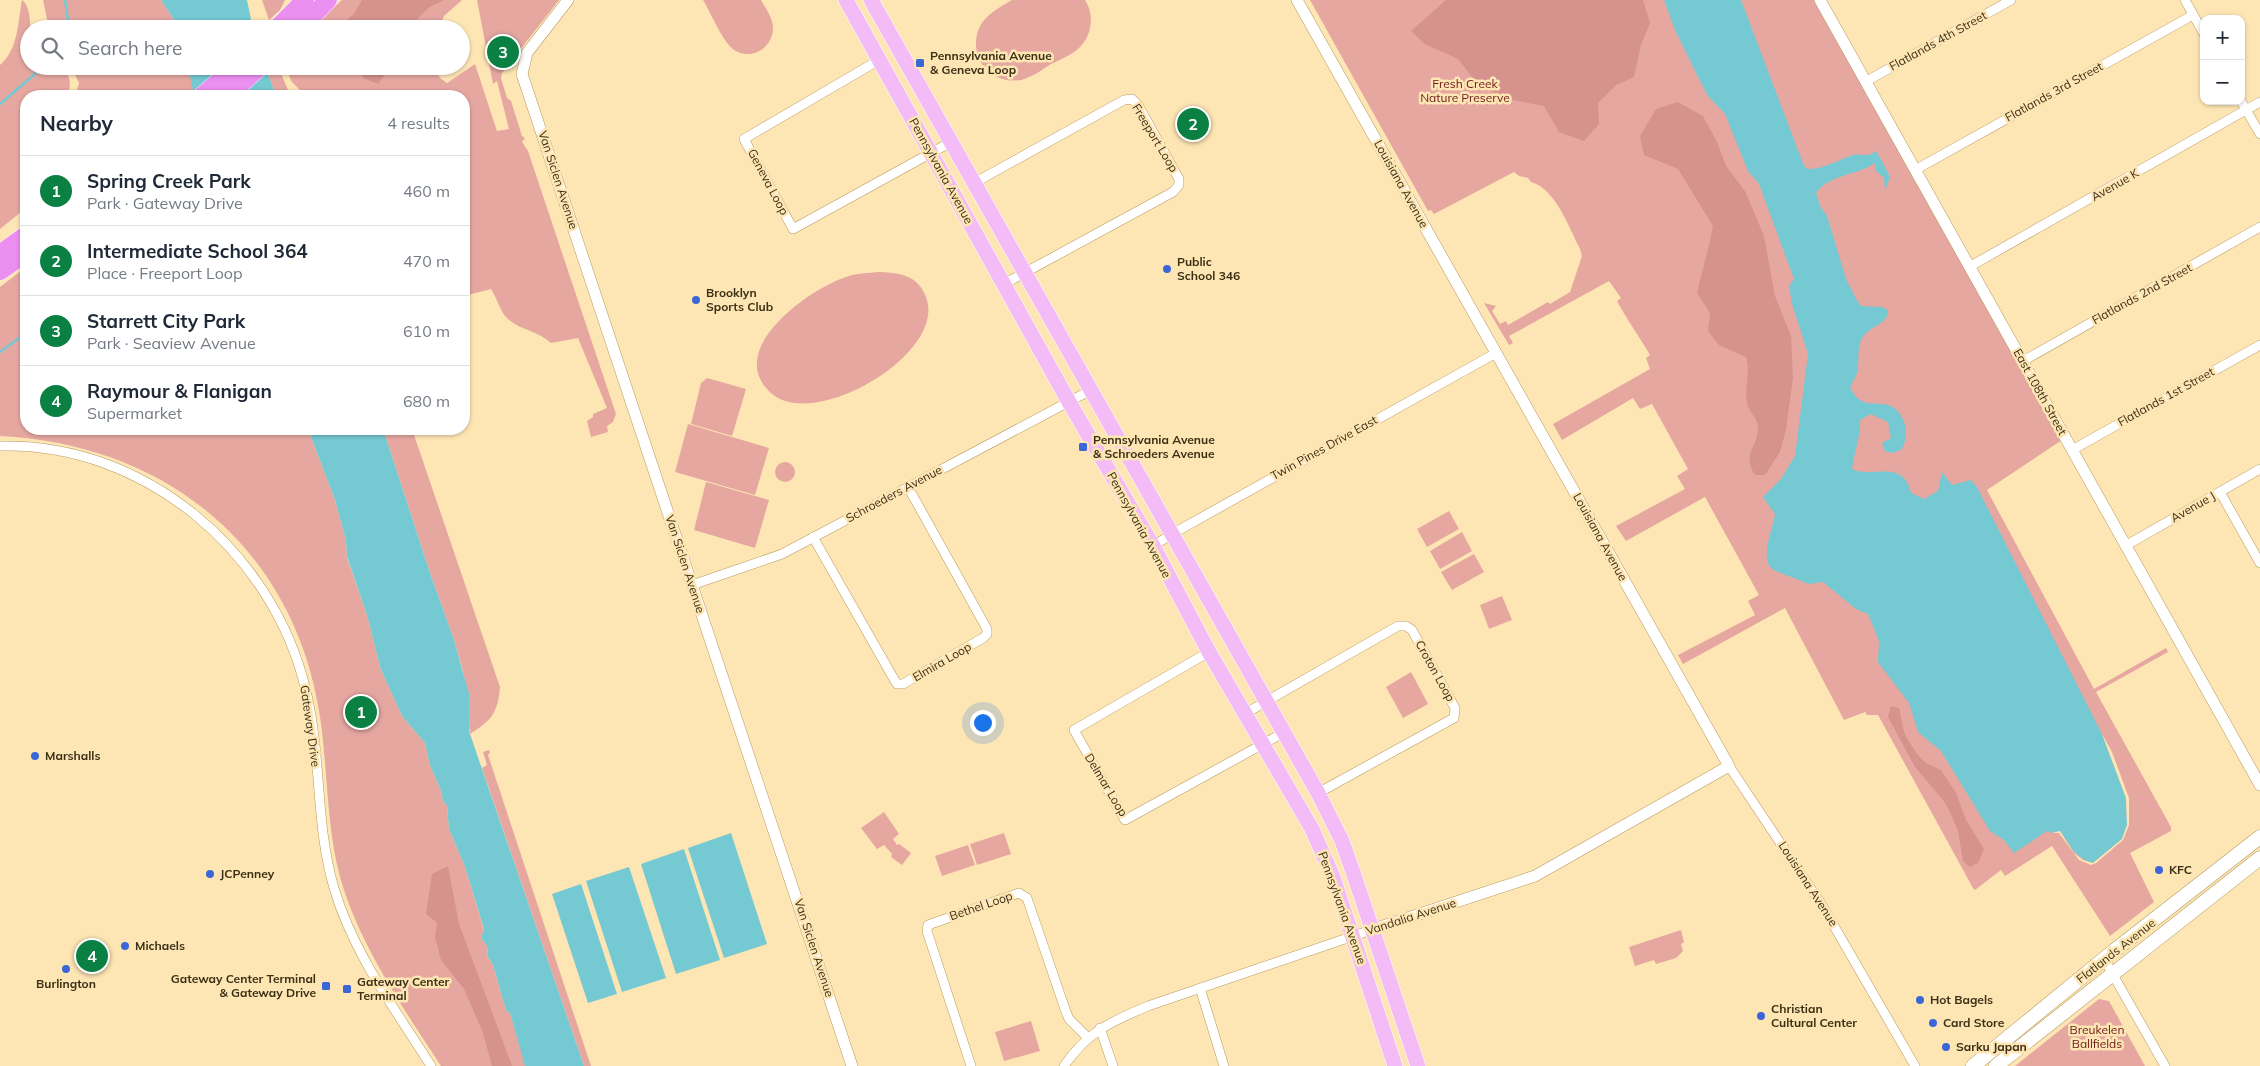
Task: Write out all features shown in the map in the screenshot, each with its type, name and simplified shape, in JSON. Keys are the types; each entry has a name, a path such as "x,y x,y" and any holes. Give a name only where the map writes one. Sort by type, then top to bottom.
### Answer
{"highway":[{"path":"284,20 305,0"},
{"path":"309,20 328,0"},
{"path":"209,90 226,75"},
{"path":"234,90 250,75"},
{"path":"0,254 20,239"},
{"path":"0,271 20,257"}],"main road":[{"name":"Pennsylvania Avenue","path":"846,0 1069,402 1153,546 1209,652 1264,744 1322,852 1353,936 1395,1066"},
{"name":"Pennsylvania Avenue","path":"874,1 1090,390 1318,793 1342,841 1418,1066"},
{"name":"Flatlands Avenue","path":"1973,1066 2104,959 2260,837"},
{"name":"Flatlands Avenue","path":"1996,1066 2260,858"}],"street":[{"name":"Van Siclen Avenue","path":"568,0 527,52 522,74 852,1066"},
{"name":"Louisiana Avenue","path":"1297,0 1729,766 1788,851 1825,910 1915,1066"},
{"name":"East 108th Street","path":"1820,0 2260,785"},
{"name":"Flatlands 4th Street","path":"1865,82 2012,0"},
{"path":"2185,0 2200,27"},
{"name":"Flatlands 3rd Street","path":"1915,170 2193,15"},
{"name":"Geneva Loop","path":"879,60 744,138 794,229 951,142"},
{"name":"Freeport Loop","path":"974,183 1124,100 1132,99 1138,105 1179,178 1179,185 1173,192 1004,284"},
{"name":"Avenue K","path":"1969,267 2260,102"},
{"path":"2243,105 2260,134"},
{"name":"Flatlands 2nd Street","path":"2023,361 2260,227"},
{"name":"Flatlands 1st Street","path":"2072,450 2260,345"},
{"name":"Twin Pines Drive East","path":"1153,546 1496,353"},
{"name":"Schroeders Avenue","path":"692,585 782,554 1090,390"},
{"name":"Gateway Drive","path":"0,446 44,449 73,455 115,468 154,487 189,510 214,530 236,553 263,589 288,634 306,691 313,733 324,843 337,898 362,955 431,1066"},
{"name":"Avenue J","path":"2125,546 2260,469"},
{"name":"Elmira Loop","path":"813,537 895,681 897,684 903,684 983,638 987,634 988,629 908,487"},
{"path":"2220,492 2260,563"},
{"name":"Croton Loop","path":"1246,713 1398,626 1406,626 1412,630 1455,708 1454,718 1318,793"},
{"name":"Delmar Loop","path":"1209,652 1074,730 1125,820 1284,733"},
{"name":"Vandalia Avenue","path":"1064,1066 1087,1037 1100,1028 1148,1006 1535,876 1729,766"},
{"name":"Bethel Loop","path":"971,1066 927,931 928,926 932,922 1019,893 1027,898 1069,1019 1087,1037"},
{"path":"2104,959 2166,1066"},
{"path":"1200,988 1224,1066"},
{"path":"1100,1028 1113,1066"}],"green space":[{"path":"22,0 29,11 30,20 20,20 20,75 67,75 70,80 70,88 69,90 20,90 20,213 0,229 0,65 6,59 14,44"},
{"path":"43,0 161,0 174,20 47,20"},
{"path":"262,0 285,0 280,10 269,20"},
{"path":"342,0 462,0 444,16 442,20 320,20"},
{"path":"477,0 559,0 502,73 501,78 507,98 511,101 522,136 525,138 522,142 528,151 616,414 613,422 607,426 608,432 591,437 587,421 593,417 593,414 607,408 578,338 551,343 509,320 491,289 470,294 470,90 300,90 291,81 289,75 438,75 447,83 459,75 470,75 470,67 475,64 497,131 509,129 497,81 493,84"},
{"path":"703,0 761,0 773,24 772,35 765,47 760,51 747,54 734,50 721,34"},
{"path":"1012,0 1085,0 1091,19 1089,32 1083,44 1072,53 1029,77 1012,81 997,77 984,67 980,60 977,53 977,36 982,22 992,12"},
{"name":"Fresh Creek Nature Preserve","path":"1310,0 1671,0 1705,75 1715,94 1732,113 1755,169 1766,183 1801,280 1795,287 1798,305 1814,355 1804,455 1790,478 1773,496 1784,512 1783,527 1775,549 1782,568 1807,577 1833,582 1871,611 1994,828 2021,840 2044,827 2063,828 2087,857 2110,845 2120,830 2120,799 2087,739 2046,652 1964,492 1947,492 1924,502 1913,497 1892,478 1878,475 1851,476 1849,466 1856,409 1846,388 1853,342 1871,326 1869,312 1848,311 1813,198 1731,0 1818,0 2065,438 1987,490 2094,689 2166,648 2168,652 2096,692 2171,827 2171,831 2130,853 2154,902 2110,936 2052,846 2005,876 2001,870 1975,890 1878,715 1867,715 1865,712 1844,720 1785,608 1683,664 1678,655 1755,615 1748,601 1759,595 1705,497 1626,541 1616,526 1685,489 1677,476 1688,469 1652,404 1640,409 1633,398 1562,440 1553,424 1650,369 1646,358 1650,355 1617,301 1621,298 1609,281 1509,336 1513,343 1509,345 1484,303 1496,306 1492,311 1500,324 1506,321 1508,325 1548,302 1550,304 1570,292 1582,256 1561,210 1548,192 1531,182 1528,178 1519,176 1514,172 1434,214 1431,210 1428,211"},
{"path":"75,75 190,75 194,90 77,90 79,83"},
{"path":"268,75 282,75 288,90 274,90"},
{"path":"20,272 20,435 310,435 335,500 346,541 347,558 367,615 381,670 402,716 425,743 430,765 441,791 443,801 447,806 449,829 465,867 484,930 481,938 487,946 488,957 493,965 506,1010 510,1013 526,1066 441,1066 397,998 370,951 348,902 335,857 320,717 306,657 283,603 252,556 213,516 168,484 117,460 61,443 0,436 0,287"},
{"path":"880,272 908,277 923,290 926,297 927,319 917,342 898,363 872,381 844,395 816,402 791,402 771,393 759,376 757,358 764,341 777,323 812,294 830,284 862,273"},
{"path":"707,378 746,389 732,436 691,424 701,383"},
{"path":"688,424 769,448 755,495 675,472"},
{"path":"385,435 414,435 500,687 495,710 492,715 483,725 470,734 463,671"},
{"path":"785,462 792,465 795,472 792,479 785,482 778,479 775,472 778,465"},
{"path":"706,482 769,500 755,548 694,530"},
{"path":"1449,511 1459,529 1427,547 1417,529"},
{"path":"1462,532 1472,551 1440,569 1430,551"},
{"path":"1474,554 1484,572 1452,590 1441,572"},
{"path":"1502,596 1512,620 1489,629 1480,605"},
{"path":"1411,672 1428,704 1403,718 1386,687"},
{"path":"489,750 490,753 488,755 591,1066 584,1066 482,768 487,765 483,752"},
{"path":"884,812 899,834 893,839 897,845 899,844 911,853 902,865 891,857 892,854 884,845 877,849 861,828"},
{"path":"1004,833 1011,854 977,865 970,844"},
{"path":"968,845 975,865 942,876 935,856"},
{"path":"1681,930 1684,942 1681,944 1683,951 1676,958 1656,964 1654,960 1635,966 1629,947"},
{"name":"Breukelen Ballfields","path":"2099,999 2109,1001 2145,1066 2015,1066"},
{"path":"1031,1021 1040,1051 1004,1061 995,1032"}],"shaded area":[{"path":"362,0 444,0 428,8 417,20 346,20 354,14"},
{"path":"1446,0 1643,0 1650,23 1641,45 1634,77 1616,85 1598,103 1599,124 1584,141 1559,132 1544,106 1513,100 1479,86 1458,59 1425,44 1411,31"},
{"path":"362,75 384,75 378,84 363,78"},
{"path":"1678,102 1703,116 1717,142 1726,166 1745,191 1764,236 1775,296 1791,336 1793,377 1786,430 1780,452 1765,475 1755,475 1751,468 1750,456 1758,434 1758,427 1747,403 1748,369 1746,357 1719,345 1708,331 1710,313 1697,293 1713,226 1678,169 1644,155 1640,136 1656,109"},
{"path":"1891,706 1899,708 1904,732 1917,754 1926,763 1941,770 1956,793 1966,820 1984,849 1978,863 1970,867 1963,861 1958,831 1950,812 1943,800 1915,767 1888,717"},
{"path":"448,866 459,924 512,1066 492,1066 483,1033 464,989 441,960 435,937 437,923 426,914 432,874"}],"water":[{"path":"161,0 247,0 251,20 174,20"},
{"path":"1664,0 1741,0 1804,166 1808,169 1819,168 1853,155 1866,155 1876,151 1890,177 1885,191 1884,178 1876,171 1875,163 1828,182 1816,193 1820,206 1827,216 1847,282 1857,300 1861,306 1882,307 1888,310 1885,319 1862,338 1859,346 1857,373 1850,388 1857,398 1863,402 1883,404 1896,410 1901,415 1906,429 1906,436 1901,450 1891,453 1885,451 1882,443 1891,438 1888,422 1871,414 1860,420 1852,469 1894,473 1901,476 1907,482 1911,493 1924,499 1938,491 1942,472 1952,485 1971,480 1977,487 2102,734 2126,798 2127,825 2122,839 2093,863 2077,854 2060,831 2052,833 2047,831 2014,853 2004,840 1990,831 1941,751 1918,732 1909,703 1878,662 1879,641 1868,614 1856,609 1823,582 1808,584 1778,572 1769,566 1767,552 1775,514 1763,497 1781,479 1795,456 1808,354 1792,304 1789,286 1794,279 1759,184 1748,171 1725,114 1708,96 1698,77 1675,30"},
{"path":"190,75 268,75 274,90 193,90"},
{"path":"310,435 385,435 454,640 469,694 469,731 584,1066 525,1066 510,1013 506,1010 493,965 488,957 487,946 481,938 484,929 465,867 449,829 447,806 443,801 441,791 430,765 425,743 402,716 381,670 367,615 347,557 346,541 335,500"},
{"path":"731,833 767,944 724,958 688,848"},
{"path":"684,849 720,960 676,974 641,864"},
{"path":"629,867 666,978 622,992 586,881"},
{"path":"581,884 617,994 588,1003 552,894"}],"pier":[{"path":"2102,734 2112,752 2129,798 2129,825 2123,840 2096,863 2091,865 2079,860 2059,833 2052,833 2060,831 2074,853 2083,860 2093,863 2122,839 2127,825 2126,798"}],"waterway":[{"path":"65,0 68,20"},
{"path":"0,104 34,75"},
{"path":"0,352 20,337"}],"place":[{"name":"Starrett City Park","path":"503,52"},
{"name":"Pennsylvania Avenue & Geneva Loop","path":"920,63"},
{"name":"Intermediate School 364","path":"1193,124"},
{"name":"Public School 346","path":"1167,269"},
{"name":"Brooklyn Sports Club","path":"696,300"},
{"name":"Pennsylvania Avenue & Schroeders Avenue","path":"1083,447"},
{"name":"Spring Creek Park","path":"361,712"},
{"name":"Marshalls","path":"35,756"},
{"name":"KFC","path":"2159,870"},
{"name":"JCPenney","path":"210,874"},
{"name":"Michaels","path":"125,946"},
{"name":"Raymour & Flanigan","path":"92,956"},
{"name":"Burlington","path":"66,969"},
{"name":"Gateway Center Terminal & Gateway Drive","path":"326,986"},
{"name":"Gateway Center Terminal","path":"347,989"},
{"name":"Hot Bagels","path":"1920,1000"},
{"name":"Christian Cultural Center","path":"1761,1016"},
{"name":"Card Store","path":"1933,1023"},
{"name":"Sarku Japan","path":"1946,1047"}]}
